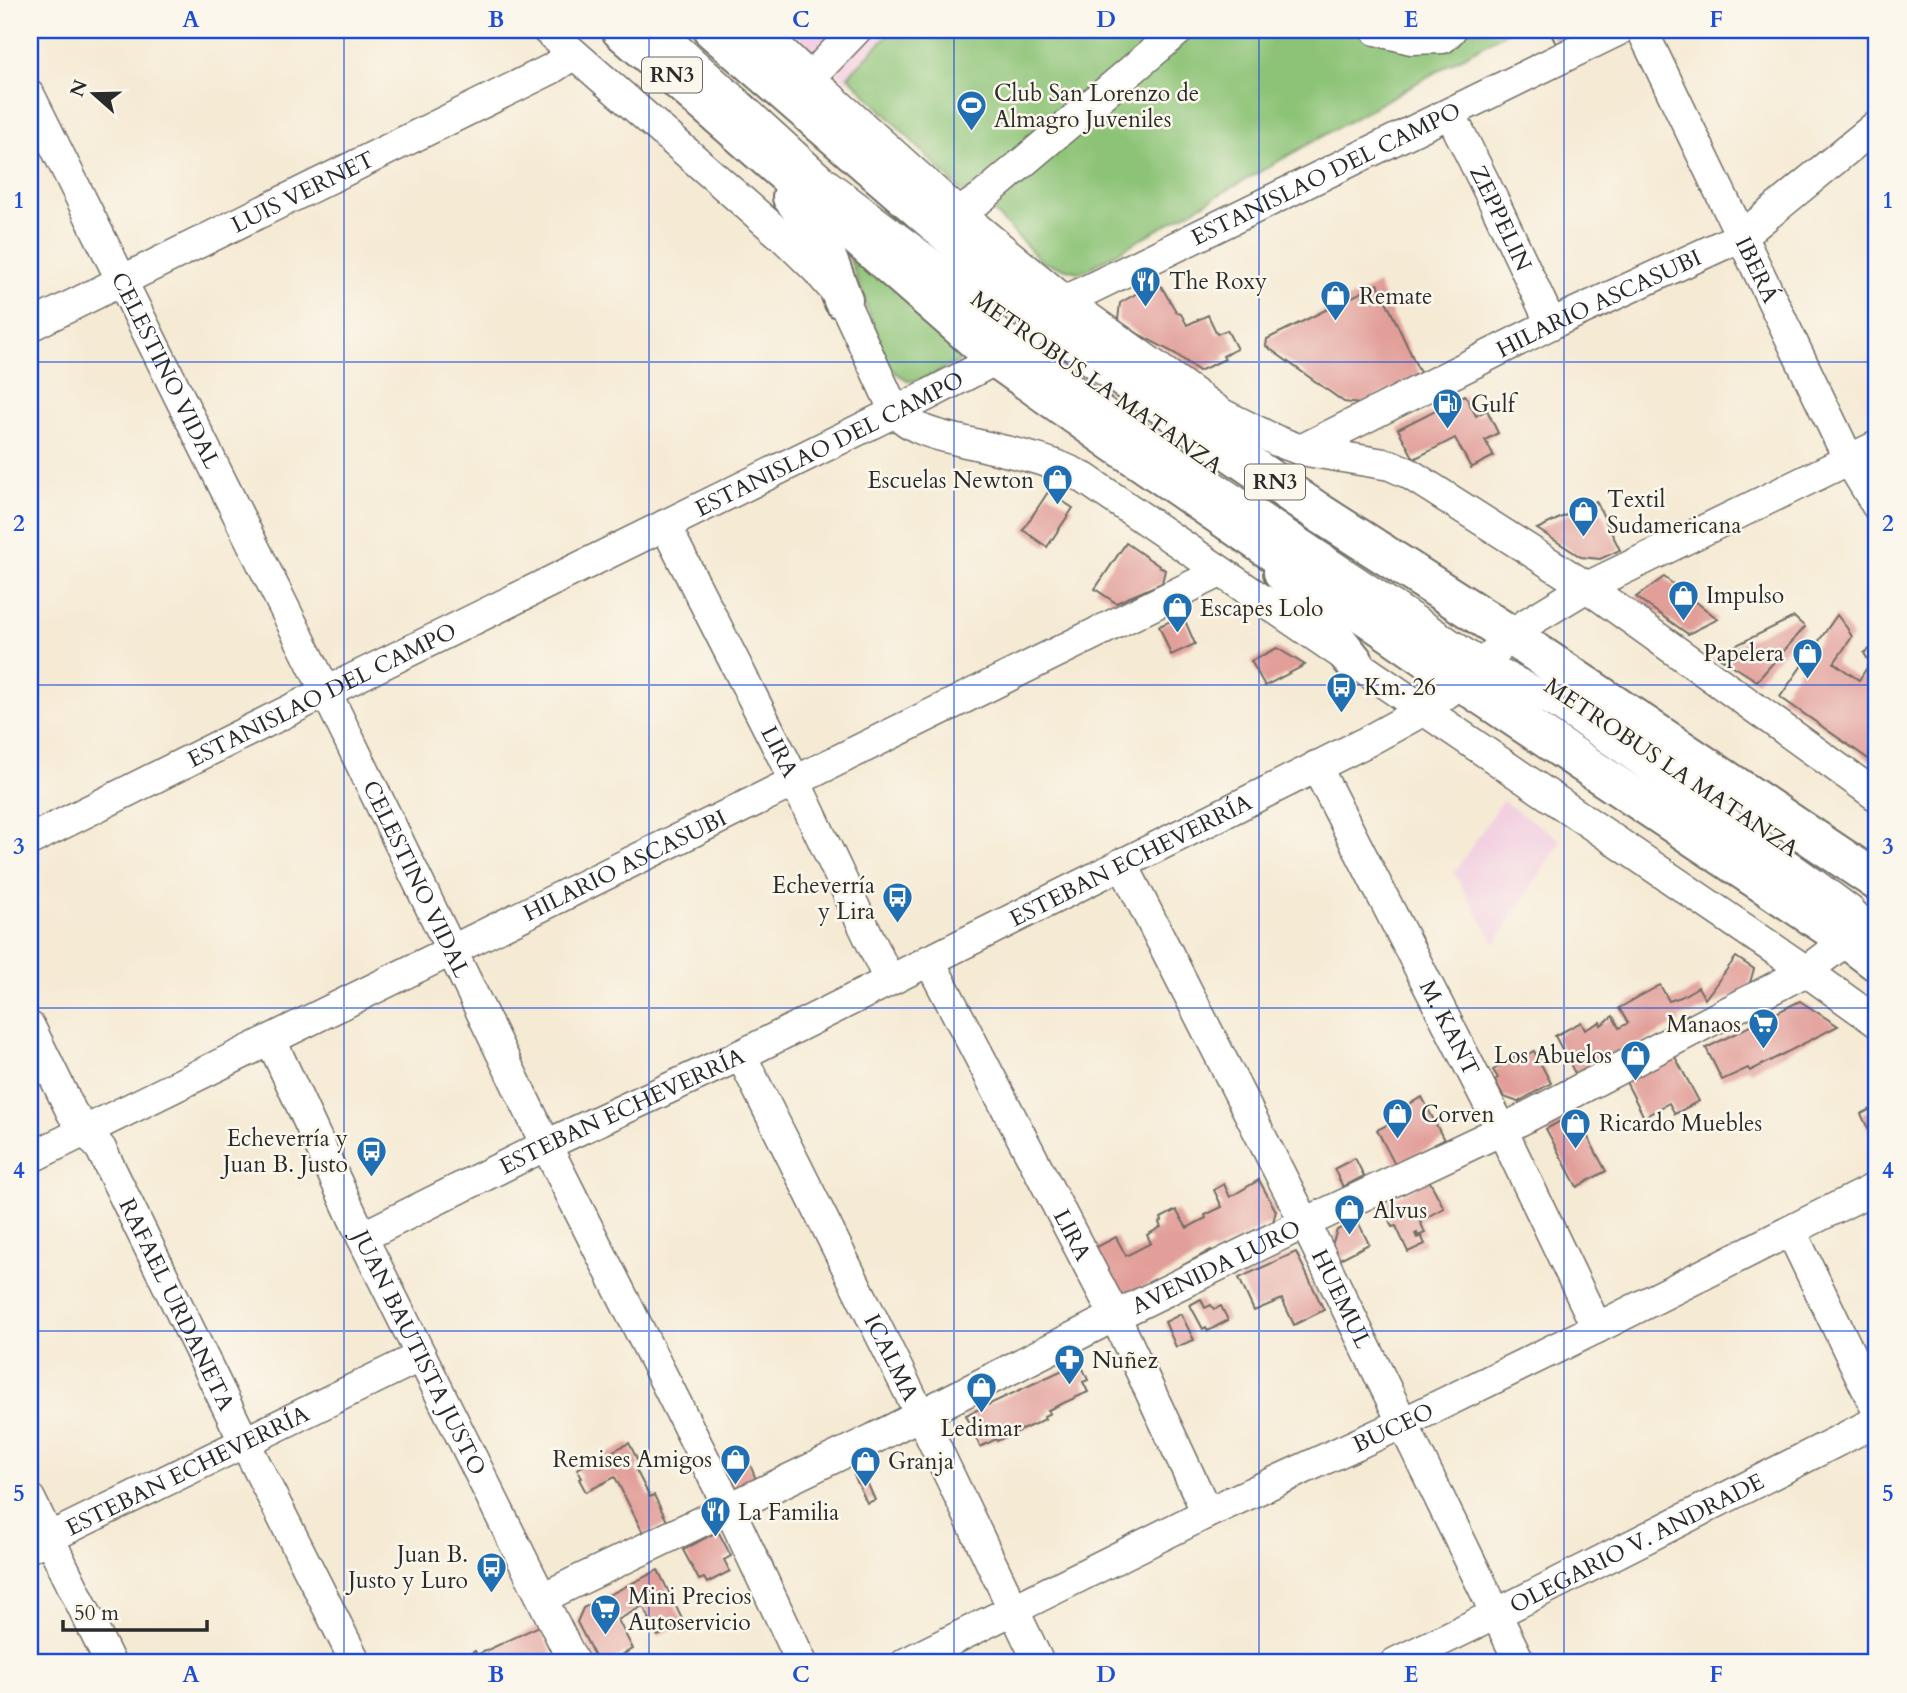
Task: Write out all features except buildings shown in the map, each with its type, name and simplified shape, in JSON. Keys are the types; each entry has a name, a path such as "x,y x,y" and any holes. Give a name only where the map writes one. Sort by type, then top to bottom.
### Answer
{"highway":[{"name":"RN3","path":"621,30 723,120 1031,332 1097,360 1321,514 1486,659 1870,932"},
{"name":"RN3","path":"713,30 1031,332 1056,400 1261,543 1486,659 1877,881"},
{"path":"723,120 802,209 821,241 843,300"},
{"path":"1222,414 1321,514"},
{"path":"1261,543 1354,662"}],"street":[{"path":"547,30 816,269 843,300 895,412 905,422 944,437 1044,461 1066,468 1084,478 1877,1022"},
{"name":"METROBUS LA MATANZA","path":"640,30 963,305 1031,332"},
{"name":"METROBUS LA MATANZA","path":"657,30 821,180 987,307 1031,332 1118,423 1486,659 1563,688 1870,932"},
{"path":"760,30 959,213 1031,332 1301,450 1390,466 1408,473 1587,587 1877,796"},
{"path":"810,78 856,30"},
{"path":"959,213 981,198 1178,30"},
{"path":"1376,30 1411,39 1443,38 1451,30"},
{"name":"ESTANISLAO DEL CAMPO","path":"30,840 895,412 1031,332 1450,113 1619,30"},
{"name":"IBERÁ","path":"1642,30 1849,460 1877,506"},
{"name":"LUIS VERNET","path":"30,326 551,69 573,54"},
{"name":"CELESTINO VIDAL","path":"30,96 326,692 546,1145 729,1508 802,1663"},
{"name":"ZEPPELIN","path":"1450,113 1551,324"},
{"name":"HILARIO ASCASUBI","path":"1301,450 1551,324 1742,236 1877,125"},
{"name":"ESTEBAN ECHEVERRÍA","path":"362,1237 546,1145 741,1055 1366,742 1424,710 1526,624 1587,587 1877,446"},
{"name":"LIRA","path":"665,525 795,782 888,980"},
{"name":"HILARIO ASCASUBI","path":"30,1158 1220,572"},
{"name":"M. KANT","path":"1316,766 1502,1130 1597,1328"},
{"name":"HUEMUL","path":"1122,863 1305,1223 1520,1663"},
{"name":"AVENIDA LURO","path":"542,1598 873,1439 1305,1223 1502,1130 1806,971 1870,932"},
{"name":"LIRA","path":"929,960 1115,1316 1208,1514"},
{"name":"RAFAEL URDANETA","path":"30,1027 72,1113 102,1149 356,1663"},
{"name":"JUAN BAUTISTA JUSTO","path":"271,1040 362,1237 575,1663"},
{"name":"ICALMA","path":"741,1055 920,1414 1039,1663"},
{"name":"BUCEO","path":"906,1663 1208,1514 1597,1328 1877,1187"},
{"path":"1791,1231 1877,1410"},
{"name":"ESTEBAN ECHEVERRÍA","path":"40,1543 421,1356"},
{"name":"OLEGARIO V. ANDRADE","path":"1395,1663 1877,1421"},
{"path":"30,1499 40,1543 110,1663"}],"shaded area":[{"path":"792,30 896,30 848,82"},
{"path":"1502,801 1561,840 1495,944 1454,873"}],"green space":[{"path":"893,30 1510,30 1081,273 1042,262 973,190 962,192 848,76"},
{"path":"842,237 968,349 958,362 922,380 909,381 887,364"}],"place":[{"name":"Club San Lorenzo de Almagro Juveniles","path":"971,133"},
{"name":"The Roxy","path":"1146,308"},
{"name":"Remate","path":"1336,323"},
{"name":"Gulf","path":"1448,431"},
{"name":"Escuelas Newton","path":"1057,507"},
{"name":"Textil Sudamericana","path":"1584,539"},
{"name":"Impulso","path":"1683,622"},
{"name":"Escapes Lolo","path":"1177,635"},
{"name":"Papelera","path":"1807,680"},
{"name":"Km. 26","path":"1341,714"},
{"name":"Echeverría y Lira","path":"898,925"},
{"name":"Manaos","path":"1764,1051"},
{"name":"Los Abuelos","path":"1635,1082"},
{"name":"Corven","path":"1398,1141"},
{"name":"Ricardo Muebles","path":"1576,1150"},
{"name":"Echeverría y Juan B. Justo","path":"371,1178"},
{"name":"Alvus","path":"1350,1237"},
{"name":"Nuñez","path":"1069,1387"},
{"name":"Ledimar","path":"981,1414"},
{"name":"Remises Amigos","path":"735,1486"},
{"name":"Granja","path":"865,1488"},
{"name":"La Familia","path":"715,1539"},
{"name":"Juan B. Justo y Luro","path":"491,1594"},
{"name":"Mini Precios Autoservicio","path":"605,1636"}]}
